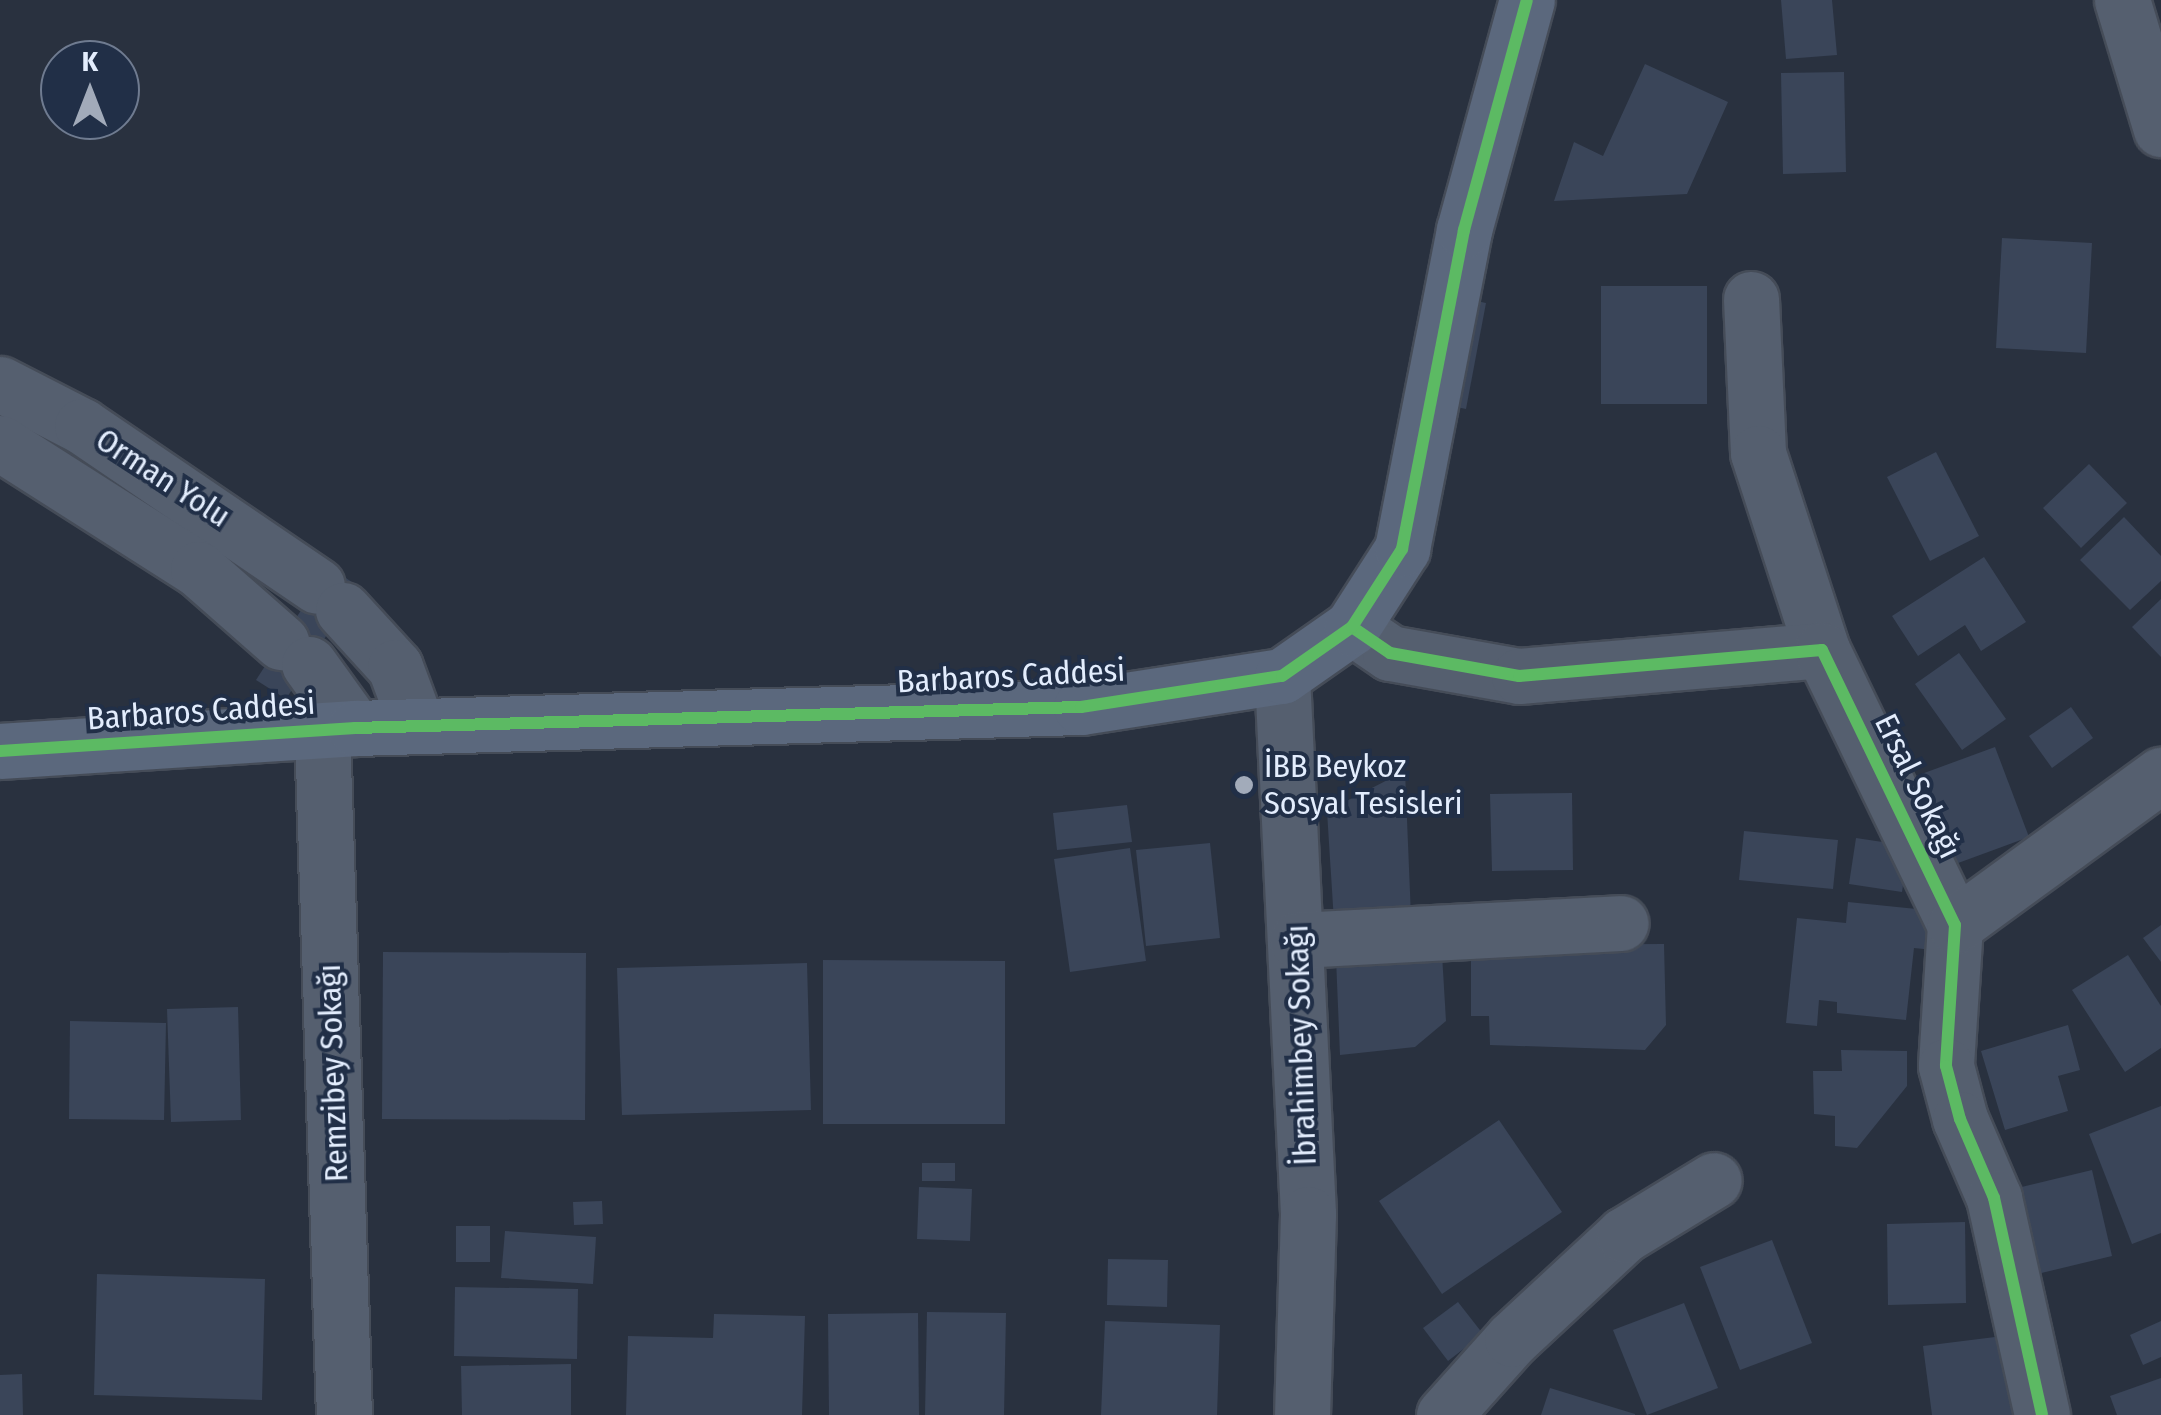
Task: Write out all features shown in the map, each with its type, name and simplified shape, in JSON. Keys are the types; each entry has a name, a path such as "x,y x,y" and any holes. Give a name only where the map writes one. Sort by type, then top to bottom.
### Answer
{"main road":[{"name":"Barbaros Caddesi","path":"0,751 417,726 1080,706 1282,676 1352,627 1402,549 1464,230 1527,0"}],"street":[{"path":"2122,0 2161,128"},
{"name":"Ersal Sokağı","path":"1751,299 1758,453 1822,650 1955,925 1946,1066 1960,1119 1994,1198 2042,1415"},
{"name":"Orman Yolu","path":"0,384 82,426 330,598 395,667 417,726"},
{"name":"Orman Yolu","path":"0,443 198,569 295,653 338,730"},
{"path":"1352,627 1390,653 1518,676 1822,650"},
{"name":"İbrahimbey Sokağı","path":"1282,676 1308,1214 1302,1415"},
{"name":"Remzibey Sokağı","path":"338,730 344,1415"},
{"path":"1955,925 2161,776"},
{"path":"1297,940 1620,923"},
{"path":"1444,1415 1512,1339 1624,1235 1714,1180"}],"building":[{"path":"1781,0 1832,0 1837,55 1786,59"},
{"path":"1645,64 1728,102 1687,194 1554,201 1574,142 1603,156"},
{"path":"1844,72 1846,172 1783,174 1781,73"},
{"path":"2002,238 2092,243 2086,353 1996,348"},
{"path":"1601,286 1707,286 1707,404 1601,404"},
{"path":"1463,298 1486,303 1466,409 1442,404"},
{"path":"1936,452 1979,536 1930,561 1887,477"},
{"path":"2089,464 2127,503 2081,548 2043,508"},
{"path":"2124,517 2161,556 2161,581 2130,610 2080,560"},
{"path":"1984,557 2026,622 1981,651 1965,625 1918,656 1892,616"},
{"path":"329,567 358,586 286,699 256,680"},
{"path":"2161,599 2161,657 2132,627"},
{"path":"1959,653 2006,719 1962,750 1915,684"},
{"path":"2071,707 2093,738 2052,768 2029,736"},
{"path":"1995,747 2029,837 1950,866 1916,776"},
{"path":"1405,771 1411,917 1334,922 1327,811"},
{"path":"1572,793 1573,870 1492,871 1490,794"},
{"path":"1127,805 1132,842 1057,850 1053,813"},
{"path":"1744,831 1838,840 1833,889 1739,880"},
{"path":"1856,838 1909,846 1902,892 1849,884"},
{"path":"1210,843 1220,938 1146,946 1136,850"},
{"path":"1130,848 1146,961 1070,972 1054,859"},
{"path":"1848,902 1936,911 1933,950 1914,948 1906,1020 1837,1013 1837,1002 1819,1000 1817,1026 1786,1023 1797,918 1846,923"},
{"path":"2161,925 2161,962 2143,938"},
{"path":"1664,944 1666,1025 1645,1050 1490,1045 1489,1016 1471,1016 1471,945"},
{"path":"383,952 586,953 585,1120 382,1119"},
{"path":"1442,954 1446,1021 1415,1047 1340,1055 1336,958"},
{"path":"2128,955 2161,1006 2161,1048 2125,1072 2072,990"},
{"path":"823,960 1005,961 1005,1124 823,1124"},
{"path":"807,963 811,1110 622,1115 617,968"},
{"path":"238,1007 241,1120 171,1122 167,1009"},
{"path":"70,1021 166,1023 164,1120 69,1119"},
{"path":"2068,1025 2080,1070 2058,1076 2068,1111 2005,1130 1981,1051"},
{"path":"1841,1050 1907,1051 1907,1086 1857,1148 1835,1146 1835,1116 1814,1114 1813,1071 1842,1071"},
{"path":"2161,1106 2161,1233 2132,1244 2089,1134"},
{"path":"1499,1120 1562,1212 1442,1294 1379,1201"},
{"path":"922,1163 955,1163 955,1181 922,1181"},
{"path":"2092,1170 2112,1256 2029,1276 2009,1190"},
{"path":"919,1187 972,1189 970,1241 917,1239"},
{"path":"602,1201 603,1224 574,1225 573,1202"},
{"path":"1965,1222 1966,1303 1888,1305 1887,1224"},
{"path":"456,1226 490,1226 490,1262 456,1262"},
{"path":"505,1231 596,1237 593,1284 501,1278"},
{"path":"1772,1240 1812,1343 1740,1370 1700,1267"},
{"path":"1108,1259 1168,1260 1167,1307 1107,1305"},
{"path":"97,1274 265,1279 262,1400 94,1395"},
{"path":"455,1287 578,1289 577,1359 454,1356"},
{"path":"1458,1302 1483,1334 1448,1361 1423,1328"},
{"path":"1684,1303 1718,1388 1647,1415 1613,1330"},
{"path":"927,1312 1006,1313 1004,1415 925,1415"},
{"path":"918,1313 919,1415 829,1415 828,1314"},
{"path":"714,1314 805,1316 802,1415 626,1415 628,1336 713,1338"},
{"path":"1105,1321 1220,1325 1217,1415 1101,1415"},
{"path":"2161,1321 2161,1357 2143,1365 2130,1335"},
{"path":"2003,1336 2014,1415 1932,1415 1923,1346"},
{"path":"571,1364 571,1415 462,1415 461,1366"},
{"path":"22,1374 23,1415 0,1415 0,1375"},
{"path":"2161,1378 2161,1415 2117,1415 2110,1396"},
{"path":"1550,1388 1635,1414 1635,1415 1541,1415"}],"cycle path":[{"path":"0,751 355,728 1081,707 1282,676 1352,627 1402,549 1464,230 1527,0"},
{"path":"1352,627 1390,653 1519,676 1822,650 1955,925 1946,1066 1960,1119 1994,1198 2042,1415"}],"place":[{"name":"İBB Beykoz Sosyal Tesisleri","path":"1244,785"}]}
